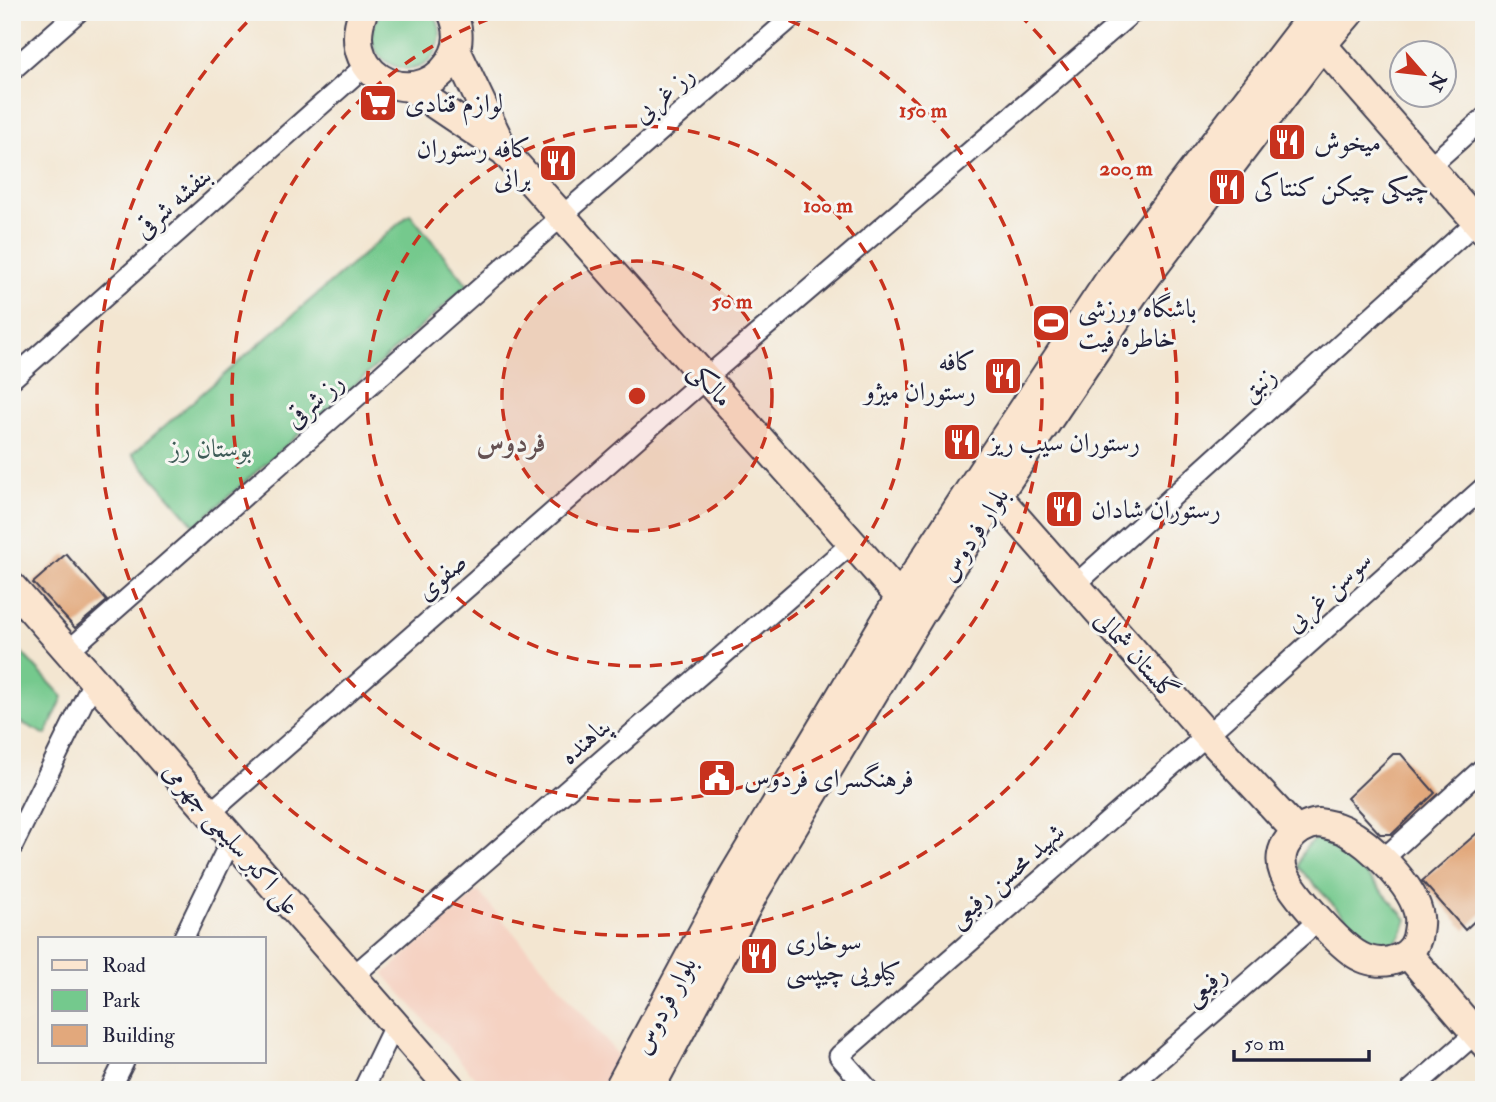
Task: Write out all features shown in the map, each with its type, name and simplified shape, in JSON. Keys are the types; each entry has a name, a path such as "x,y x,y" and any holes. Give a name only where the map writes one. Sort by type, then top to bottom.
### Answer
{"street":[{"path":"12,70 78,12"},
{"path":"410,87 438,76 449,64 456,50 458,33 452,12"},
{"name":"رز غربی","path":"562,216 798,12"},
{"name":"صفوی","path":"210,813 706,379 1133,12"},
{"name":"بلوار فردوس","path":"618,1090 732,878 987,487 1112,276 1308,24 1350,12"},
{"path":"357,17 359,53 366,65"},
{"path":"1308,24 1480,225"},
{"name":"مالکی","path":"456,50 504,151"},
{"name":"مالکی","path":"366,65 378,77 393,85 410,87 504,151 910,606"},
{"name":"بنفشه شرقی","path":"12,379 366,65"},
{"path":"1429,167 1484,118"},
{"name":"رز شرقی","path":"68,651 562,216"},
{"name":"زنبق","path":"1075,585 1480,225"},
{"name":"گلستان شمالی","path":"987,487 1296,831"},
{"name":"سوسن غربی","path":"1208,735 1484,487"},
{"name":"پناهنده","path":"353,976 852,543"},
{"name":"علی اکبر سلیمی جهرمی","path":"12,587 452,1090"},
{"name":"بلوار فردوس","path":"649,1090 910,606"},
{"path":"12,847 94,680"},
{"name":"شهید محسن رفیعی","path":"869,1090 839,1056 1208,735"},
{"path":"1382,860 1484,767"},
{"path":"1318,823 1344,830 1382,860 1414,900 1419,918 1415,945 1408,954 1383,962 1360,957 1341,943 1319,920 1283,872 1282,855 1286,843 1296,831 1318,823"},
{"path":"184,937 232,838"},
{"name":"رفیعی","path":"1125,1090 1319,920"},
{"path":"1408,954 1481,1034 1410,1090"},
{"path":"363,1090 395,1024"},
{"path":"110,1090 123,1064"}],"shaded area":[{"path":"478,891 618,1055 601,1090 486,1090 384,974"}],"green space":[{"path":"381,12 432,12 440,34 432,58 420,67 406,69 392,65 380,56 373,44 373,29"},
{"name":"بوستان رز","path":"410,214 468,285 195,526 132,454"},
{"path":"12,642 63,697 46,735 12,718"},
{"path":"1319,836 1332,836 1407,919 1402,934 1394,943 1384,949 1373,947 1298,867 1305,849"}],"building":[{"path":"66,554 107,601 75,628 33,583"},
{"path":"1393,754 1401,754 1435,793 1392,834 1380,834 1347,798"},
{"path":"1484,827 1484,912 1465,930 1422,881"}],"place":[{"name":"لوازم قنادی","path":"378,103"},
{"name":"میخوش","path":"1287,142"},
{"name":"كافه رستوران برانى","path":"558,163"},
{"name":"چیکی چیکن کنتاکی","path":"1227,187"},
{"name":"باشگاه ورزشی خاطره فیت","path":"1051,323"},
{"name":"کافه رستوران ميژو","path":"1003,376"},
{"name":"رستوران سیب ریز","path":"962,442"},
{"name":"رستوران شادان","path":"1064,509"},
{"name":"فرهنگسرای فردوس","path":"717,778"},
{"name":"سوخاری كيلويی چيپسی","path":"759,956"}],"district":[{"name":"فردوس","path":"511,442"}]}
